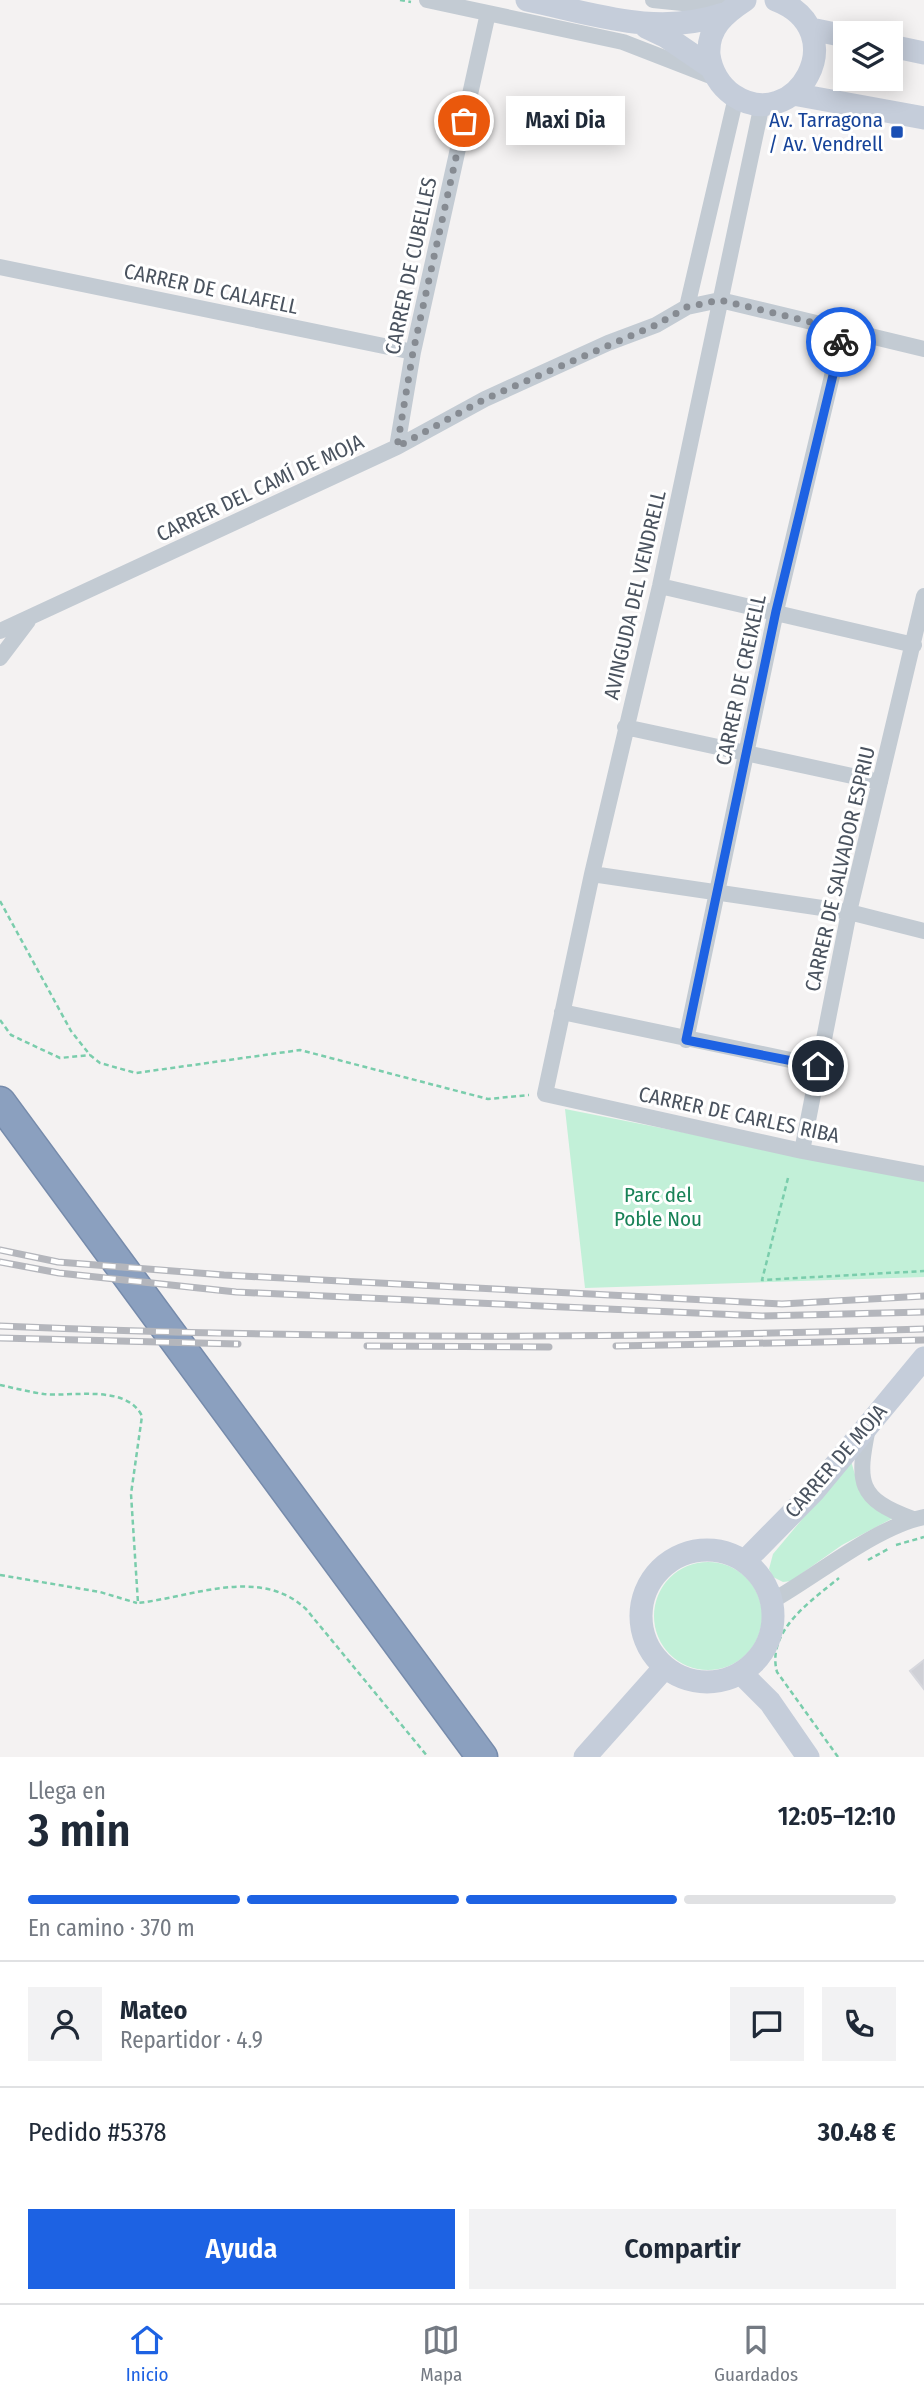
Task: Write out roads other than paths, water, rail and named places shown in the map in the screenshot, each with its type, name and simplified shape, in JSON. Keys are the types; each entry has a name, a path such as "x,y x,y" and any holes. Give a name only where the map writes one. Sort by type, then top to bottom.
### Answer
{"highway":[{"path":"0,1102 482,1757"}],"street":[{"path":"427,0 623,42 715,73"},
{"path":"527,0 626,21 684,25 738,5"},
{"path":"653,0 738,5"},
{"path":"626,21 665,36 715,73 736,97 762,104 779,102 793,94 806,81 814,65 815,47 811,29 787,3"},
{"path":"715,73 710,39 738,5"},
{"name":"CARRER DE CUBELLES","path":"397,447 413,352 488,13"},
{"path":"811,29 833,34"},
{"path":"903,49 924,53"},
{"path":"793,94 924,118"},
{"path":"687,307 736,97"},
{"name":"AVINGUDA DEL VENDRELL","path":"545,1094 625,727 660,586 762,104"},
{"name":"CARRER DE CALAFELL","path":"0,267 413,352"},
{"path":"720,300 924,349"},
{"name":"CARRER DEL CAMÍ DE MOJA","path":"0,631 397,447 485,399 656,325 687,307 720,300"},
{"name":"CARRER DE CREIXELL","path":"686,1040 776,611 844,330"},
{"path":"660,586 914,645"},
{"name":"CARRER DE SALVADOR ESPRIU","path":"802,1151 849,912 924,596"},
{"path":"0,658 31,617"},
{"path":"625,727 880,782"},
{"path":"592,874 849,912 924,932"},
{"path":"562,1012 818,1066"},
{"name":"CARRER DE CARLES RIBA","path":"545,1094 802,1151 924,1174"},
{"name":"CARRER DE MOJA","path":"745,1561 814,1490 919,1364"},
{"path":"869,1423 860,1467 865,1485 874,1500 918,1518"},
{"path":"772,1601 860,1547 918,1518"},
{"path":"702,1549 724,1551 745,1561 766,1586 772,1601 773,1622 768,1642 757,1660 741,1673 722,1681 702,1682 682,1678 665,1667 650,1650 641,1618 641,1607 648,1585 661,1567 680,1555 702,1549"},
{"path":"585,1757 665,1667"},
{"path":"741,1673 770,1702 808,1757"}],"railway":[{"path":"0,1250 58,1262 224,1275 782,1304 924,1296"},
{"path":"0,1262 59,1273 236,1292 762,1316 924,1312"},
{"path":"0,1326 462,1336 693,1335 924,1329"},
{"path":"0,1338 238,1344"},
{"path":"616,1346 924,1340"},
{"path":"367,1346 549,1347"}],"place":[{"name":"Maxi Dia","path":"464,121"},
{"name":"Av. Tarragona / Av. Vendrell","path":"897,132"}],"park label":[{"name":"Parc del Poble Nou","path":"658,1207"}]}
